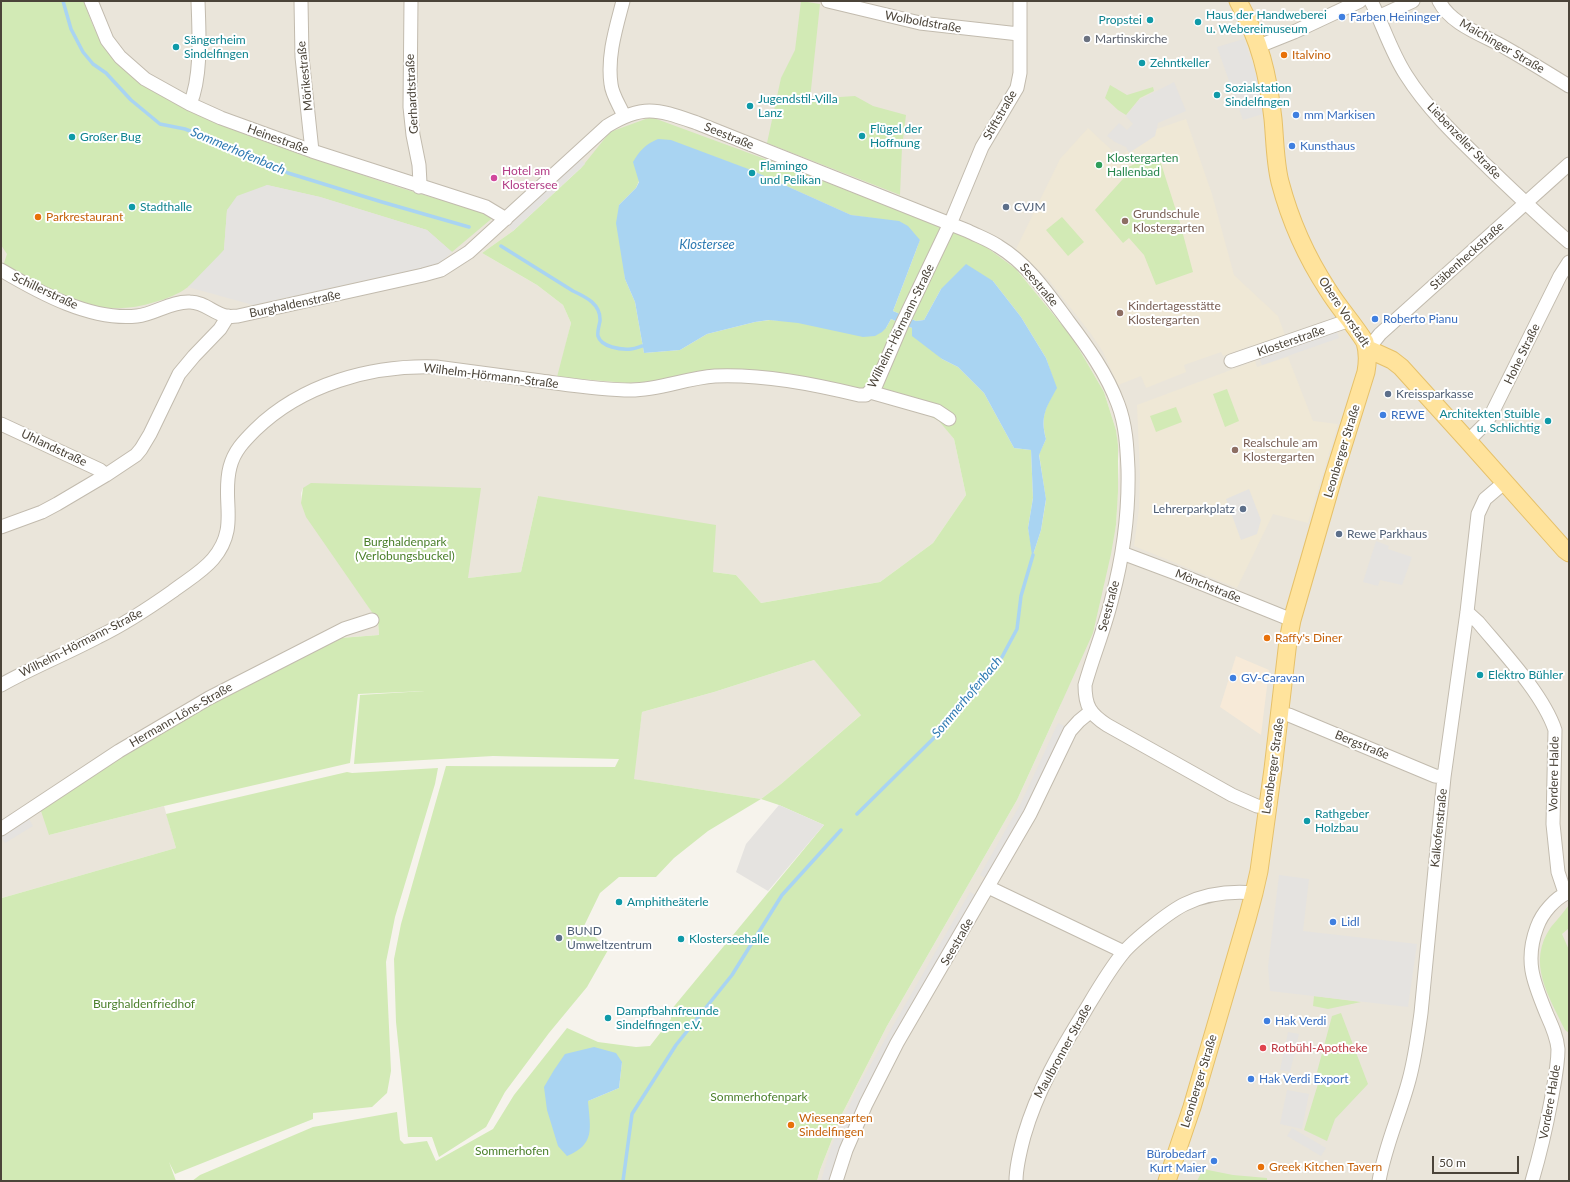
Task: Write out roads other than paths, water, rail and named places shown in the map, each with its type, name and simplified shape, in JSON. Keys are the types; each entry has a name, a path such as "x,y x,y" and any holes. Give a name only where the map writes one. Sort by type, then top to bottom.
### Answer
{"main road":[{"name":"Obere Vorstadt","path":"1238,1 1250,23 1265,66 1270,93 1279,180 1289,213 1322,281 1365,342 1368,349 1392,360 1401,367 1569,553"},
{"name":"Leonberger Straße","path":"1167,1181 1192,1107 1254,893 1259,870 1288,641 1292,620 1333,478 1366,372 1368,349"}],"street":[{"name":"Heinestraße","path":"91,1 107,40 120,58 145,78 190,104 221,118 312,151 419,187 486,207 506,219"},
{"path":"190,104 198,75 198,1"},
{"name":"Mörikestraße","path":"301,1 302,57 312,151"},
{"name":"Gerhardtstraße","path":"411,1 410,107 413,135 419,165 419,187"},
{"path":"623,1 614,33 610,64 611,86 624,116"},
{"name":"Wolboldstraße","path":"828,1 920,23 1019,34"},
{"name":"Stiftstraße","path":"950,224 982,147 1017,88 1020,74 1020,1"},
{"path":"1259,46 1294,32 1360,1"},
{"name":"Liebenzeller Straße","path":"1371,1 1405,73 1422,98 1455,136 1525,204 1569,242"},
{"path":"1378,17 1412,1"},
{"name":"Maichinger Straße","path":"1439,1 1446,11 1462,24 1506,48 1569,86"},
{"name":"Seestraße","path":"624,116 646,110 668,113 697,123 968,231 998,246 1017,260 1035,278 1072,326 1097,363 1118,404 1127,442 1127,505 1122,553 1112,598 1085,685 1085,696 1090,712 1079,721 1070,732 1030,814 894,1049 846,1150 836,1181"},
{"name":"Burghaldenstraße","path":"228,316 238,316 336,295 441,270 469,252 607,126 624,116"},
{"name":"Stäbenheckstraße","path":"1368,349 1380,334 1569,164"},
{"name":"Wilhelm-Hörmann-Straße","path":"1,685 30,669 98,637 140,614 206,566 222,547 228,532 229,468 232,458 239,447 259,426 299,397 342,379 382,371 420,366 578,387 596,388 658,388 688,380 714,376 740,376 794,382 859,395 866,395 876,385 904,320 950,224"},
{"name":"Hohe Straße","path":"1468,441 1486,422 1493,412 1560,276 1569,262"},
{"name":"Schillerstraße","path":"1,270 76,308 128,317 137,316 171,305 191,302 204,305 228,316"},
{"path":"1,527 42,512 124,464 141,448 153,428 179,374 220,329 228,316"},
{"name":"Klosterstraße","path":"1231,361 1350,320"},
{"path":"870,392 936,411 949,419"},
{"name":"Uhlandstraße","path":"1,424 100,470 106,475"},
{"name":"Kalkofenstraße","path":"1379,1181 1388,1141 1398,1116 1409,1080 1416,1047 1421,1013 1444,777 1467,612 1478,514 1485,499 1505,482"},
{"name":"Mönchstraße","path":"1122,553 1131,555 1292,620"},
{"name":"Vordere Halde","path":"1467,612 1478,622 1537,695 1552,721 1555,730 1553,824 1558,872 1567,893 1554,903 1540,920 1530,950 1530,964 1533,979 1556,1035 1558,1049 1557,1070 1548,1120 1532,1181"},
{"name":"Hermann-Löns-Straße","path":"1,829 119,751 209,698 344,629 372,620"},
{"path":"1090,712 1107,725 1232,795 1257,806 1267,807"},
{"name":"Bergstraße","path":"1280,713 1296,718 1436,776 1444,777"},
{"path":"988,887 1124,952"},
{"name":"Maulbronner Straße","path":"1016,1181 1018,1161 1031,1111 1061,1051 1085,1010 1124,952 1144,934 1186,904 1201,898 1224,893 1254,893"}],"water":[{"name":"Klostersee","path":"658,139 671,140 751,170 851,215 899,221 908,226 920,240 893,311 916,321 924,320 941,289 966,264 993,281 1021,317 1046,358 1057,388 1047,407 1044,418 1044,431 1046,439 1039,455 1046,499 1041,530 1033,555 1028,528 1033,498 1031,450 1014,448 984,393 958,367 942,359 912,336 912,328 891,319 882,332 875,336 863,337 798,323 769,320 707,334 680,350 644,353 635,302 625,279 616,223 619,205 636,188 639,182 633,162 644,148"},
{"path":"594,1047 616,1053 622,1062 619,1088 588,1101 590,1127 587,1140 583,1146 567,1156 558,1146 547,1110 544,1087 565,1054"}],"waterway":[{"name":"Sommerhofenbach","path":"63,1 71,29 83,52 93,64 106,73 131,100 160,124 185,129 254,156 288,173 469,227"},
{"name":"Sommerhofenbach","path":"501,246 592,302 600,315 598,336 603,343 622,349 632,349 642,346"},
{"name":"Sommerhofenbach","path":"857,814 943,729 1002,657 1017,629 1021,596 1033,555"},
{"name":"Sommerhofenbach","path":"623,1181 632,1114 676,1045 732,975 782,895 841,830"}],"place":[{"name":"Farben Heininger","path":"1342,17"},
{"name":"Propstei","path":"1150,20"},
{"name":"Haus der Handweberei u. Webereimuseum","path":"1198,22"},
{"name":"Martinskirche","path":"1087,39"},
{"name":"Sängerheim Sindelfingen","path":"176,47"},
{"name":"Italvino","path":"1284,55"},
{"name":"Zehntkeller","path":"1142,63"},
{"name":"Sozialstation Sindelfingen","path":"1217,95"},
{"name":"Jugendstil-Villa Lanz","path":"750,106"},
{"name":"mm Markisen","path":"1296,115"},
{"name":"Flügel der Hoffnung","path":"862,136"},
{"name":"Großer Bug","path":"72,137"},
{"name":"Kunsthaus","path":"1292,146"},
{"name":"Klostergarten Hallenbad","path":"1099,165"},
{"name":"Flamingo und Pelikan","path":"752,173"},
{"name":"Hotel am Klostersee","path":"494,178"},
{"name":"Stadthalle","path":"132,207"},
{"name":"CVJM","path":"1006,207"},
{"name":"Parkrestaurant","path":"38,217"},
{"name":"Grundschule Klostergarten","path":"1125,221"},
{"name":"Kindertagesstätte Klostergarten","path":"1120,313"},
{"name":"Roberto Pianu","path":"1375,319"},
{"name":"Kreissparkasse","path":"1388,394"},
{"name":"REWE","path":"1383,415"},
{"name":"Architekten Stuible u. Schlichtig","path":"1548,421"},
{"name":"Realschule am Klostergarten","path":"1235,450"},
{"name":"Lehrerparkplatz","path":"1243,509"},
{"name":"Rewe Parkhaus","path":"1339,534"},
{"name":"Raffy's Diner","path":"1267,638"},
{"name":"Elektro Bühler","path":"1480,675"},
{"name":"GV-Caravan","path":"1233,678"},
{"name":"Rathgeber Holzbau","path":"1307,821"},
{"name":"Amphitheäterle","path":"619,902"},
{"name":"Lidl","path":"1333,922"},
{"name":"BUND Umweltzentrum","path":"559,938"},
{"name":"Klosterseehalle","path":"681,939"},
{"name":"Dampfbahnfreunde Sindelfingen e.V.","path":"608,1018"},
{"name":"Hak Verdi","path":"1267,1021"},
{"name":"Rotbühl-Apotheke","path":"1263,1048"},
{"name":"Hak Verdi Export","path":"1251,1079"},
{"name":"Wiesengarten Sindelfingen","path":"791,1125"},
{"name":"Bürobedarf Kurt Maier","path":"1214,1161"},
{"name":"Greek Kitchen Tavern","path":"1261,1167"}],"park label":[{"name":"Burghaldenpark (Verlobungsbuckel)","path":"405,549"},
{"name":"Burghaldenfriedhof","path":"144,1004"},
{"name":"Sommerhofenpark","path":"759,1097"},
{"name":"Sommerhofen","path":"512,1151"}]}
